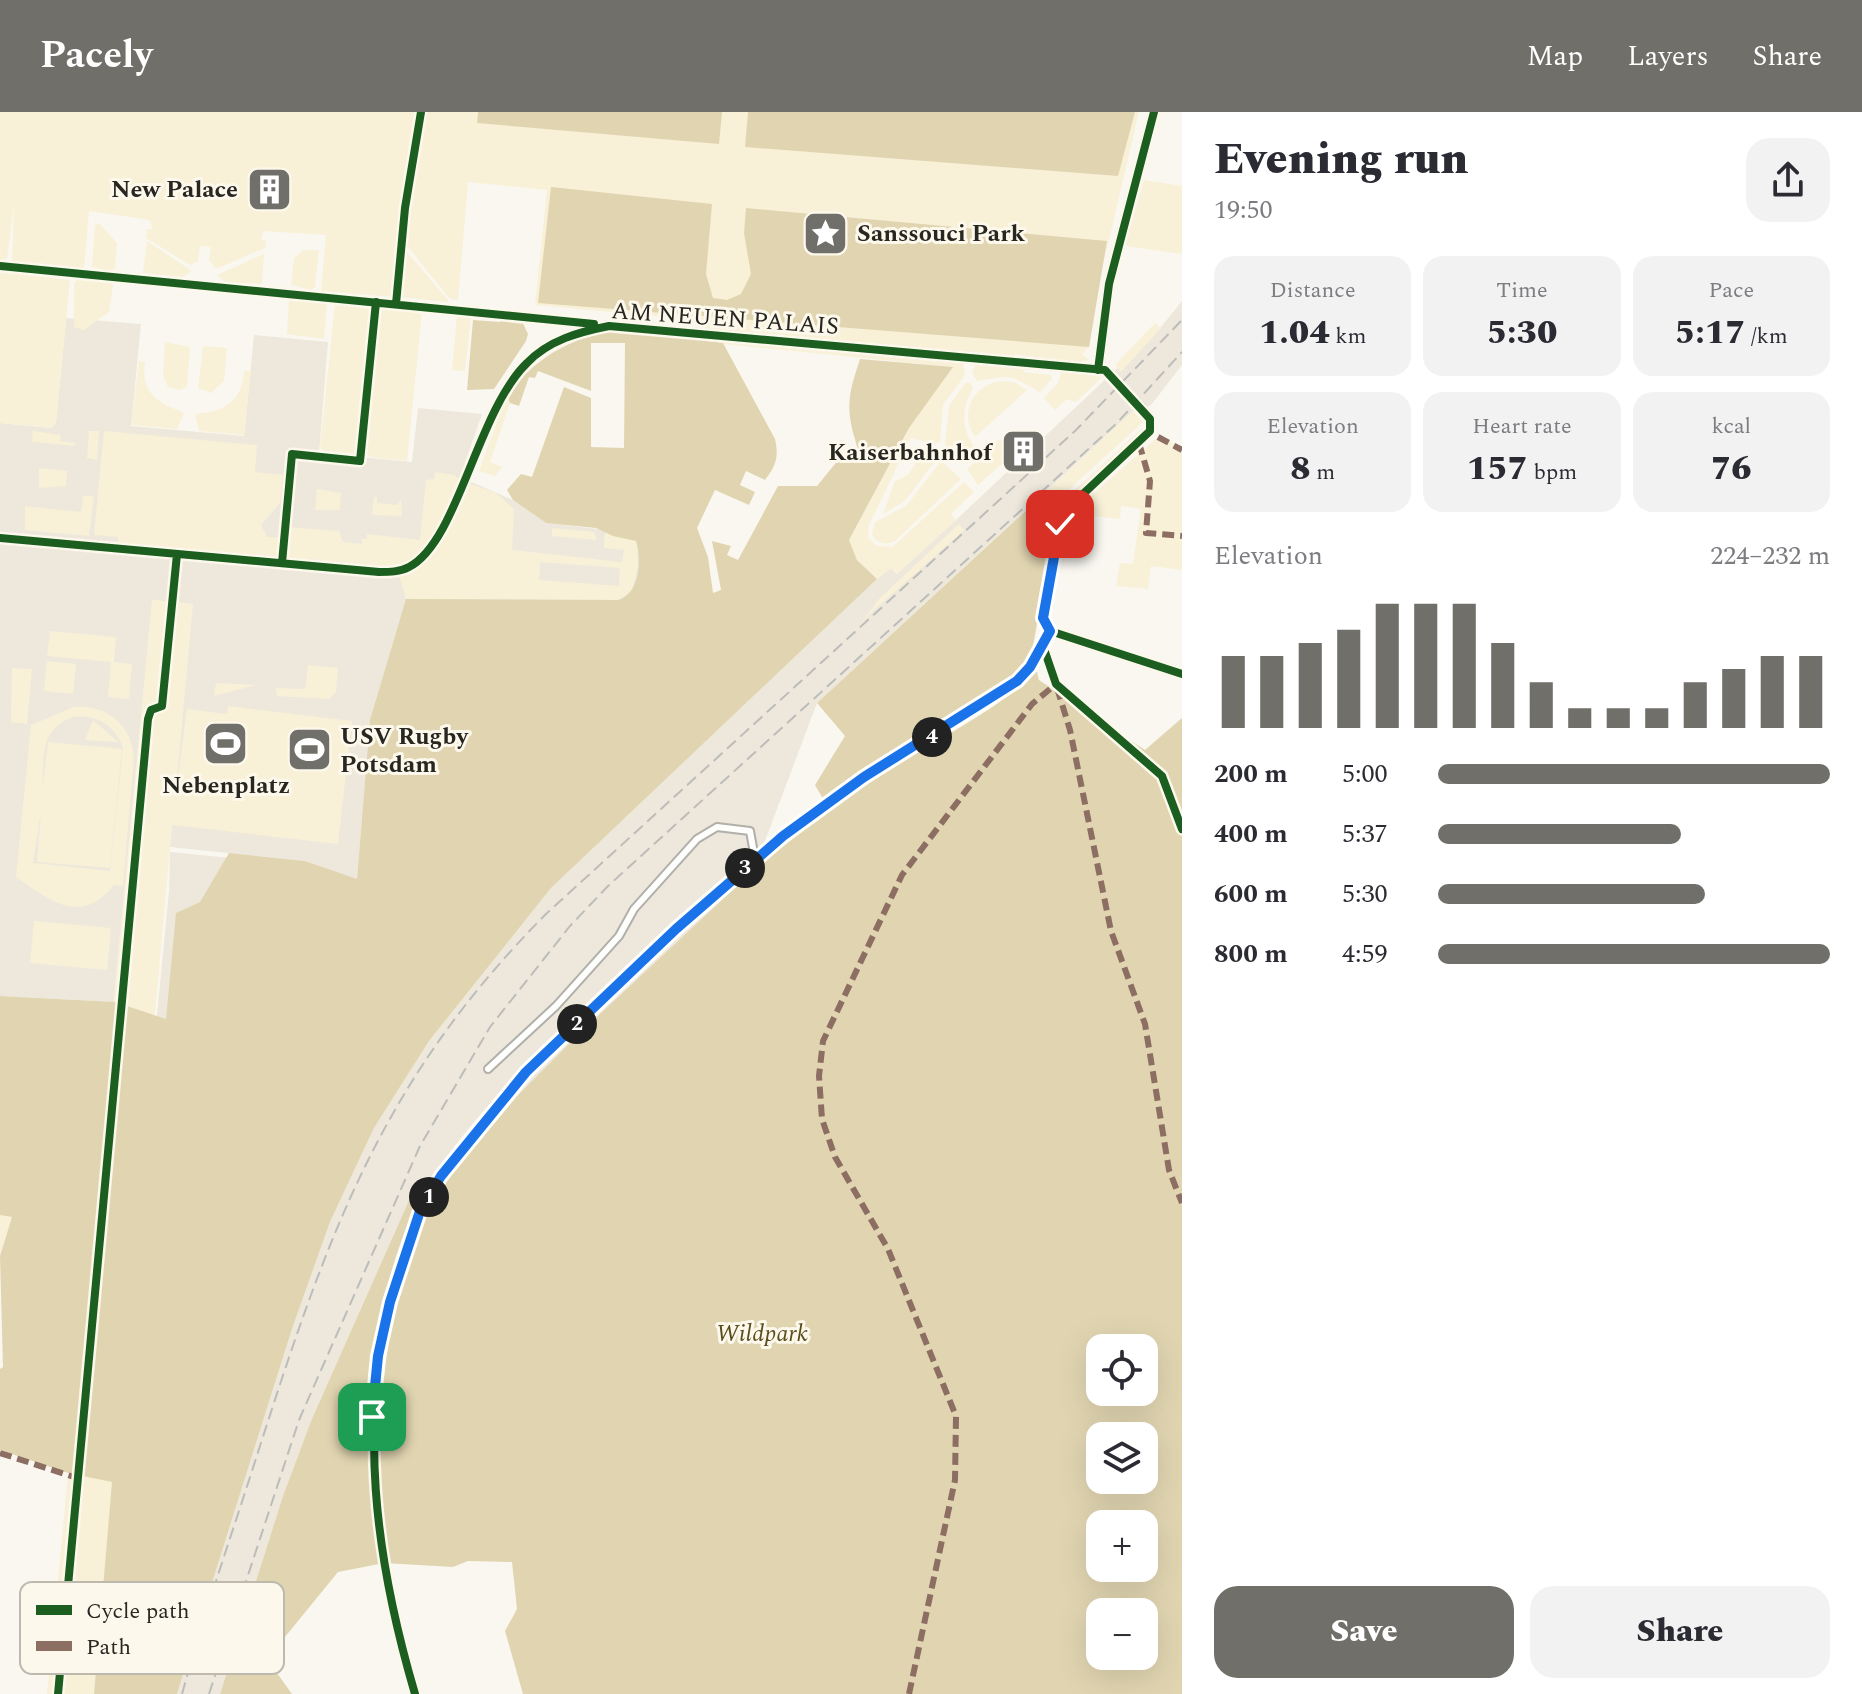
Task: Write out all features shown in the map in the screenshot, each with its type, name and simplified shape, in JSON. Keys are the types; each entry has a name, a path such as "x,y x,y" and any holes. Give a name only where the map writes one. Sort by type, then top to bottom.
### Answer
{"street":[{"path":"1114,379 1105,370 1098,370 1109,284 1154,112"},
{"name":"AM NEUEN PALAIS","path":"0,538 379,572 408,568 437,540 491,413 511,380 542,350 585,331 609,326 1098,370"},
{"path":"1139,406 1150,419 1150,431 1065,511 1043,618 1050,631 1182,674"},
{"path":"415,1694 395,1620 378,1530 372,1439 378,1356 403,1256 420,1211 441,1176 526,1072 755,859 864,777 999,695 1030,667 1050,631"},
{"path":"488,1069 556,1006 619,936 634,909 697,839 717,827 750,831 755,859"}],"shaded area":[{"name":"Sanssouci Park","path":"0,112 1139,112 1098,286 1089,347 1082,354 1089,360 1077,363 1014,354 1013,357 700,328 700,320 535,305 547,190 468,182 458,300 450,299 404,242 400,242 393,297 321,291 326,235 264,231 261,240 266,240 265,248 216,269 209,260 211,247 200,246 198,261 190,265 146,238 147,229 152,229 150,220 89,211 84,268 12,262 14,205 7,258 0,260"},
{"path":"1144,180 1182,186 1182,254 1125,246"},
{"path":"99,223 117,243 115,269 111,271 92,267 95,225"},
{"path":"147,241 191,272 182,277 143,273"},
{"path":"304,250 319,250 315,287 311,290 291,285 294,258"},
{"path":"406,251 448,300 447,302 400,297"},
{"path":"264,254 262,284 225,282 217,275"},
{"path":"0,272 70,280 56,423 51,428 0,423"},
{"path":"78,279 113,284 109,312 84,330 74,327 74,283"},
{"path":"289,300 327,304 324,339 287,334"},
{"path":"1182,301 1182,365 1151,405 1133,411 817,703 754,870 518,1095 433,1196 410,1198 311,1421 256,1582 212,1582 292,1329 330,1222 374,1128 429,1041 551,888 877,579 891,568 897,574 1161,327"},
{"path":"335,304 367,307 370,311 354,456 325,453 320,447"},
{"path":"384,309 422,312 407,461 370,457 367,453 379,316"},
{"path":"457,315 471,316 465,371 452,370"},
{"path":"66,318 141,324 131,426 244,436 254,335 328,342 319,453 412,462 418,408 482,414 460,477 513,500 546,523 640,534 644,601 370,720 357,880 333,872 110,1501 169,891 170,852 322,867 305,861 170,847 192,604 153,600 115,1002 0,996 0,423 50,428 56,423"},
{"path":"1155,323 1161,328 1121,372 1115,365"},
{"path":"715,339 963,362 965,375 943,405 940,442 934,444 911,438 869,525 868,537 877,546 892,547 964,482 974,492 951,514 956,520 897,574 891,568 877,579 857,560 849,540 909,428 952,367 724,344"},
{"path":"165,342 190,347 187,387 179,390 168,387 163,376"},
{"path":"203,346 227,348 224,381 211,393 198,388"},
{"path":"139,361 145,362 146,382 154,396 184,413 177,429 131,425"},
{"path":"976,364 1024,368 1024,372 1051,375 1052,379 1040,392 1010,378 977,381 972,373"},
{"path":"244,371 251,371 244,435 199,431 195,414 214,411 229,404 239,391"},
{"path":"1061,372 1098,375 1101,378 1076,402 1067,399 1055,410 1044,398 1058,383"},
{"path":"1003,381 1016,383 1027,390 975,437 968,418 972,401 984,387"},
{"path":"965,383 971,383 973,388 964,419 975,449 962,461 945,444 949,406"},
{"path":"507,395 510,403 490,462 502,467 495,476 479,471"},
{"path":"1133,411 1143,422 1063,495 1066,498 1142,428 1142,432 1060,509 1045,493"},
{"path":"33,431 61,435 60,441 76,443 75,446 32,442"},
{"path":"89,431 99,431 97,460 87,458"},
{"path":"104,431 257,445 255,472 283,475 280,503 261,525 267,537 282,538 280,558 118,543 118,537 94,535"},
{"path":"1159,436 1182,448 1182,570 1151,566 1148,589 1116,586 1120,563 1133,564 1141,509 1121,506 1120,519 1075,514 1075,510"},
{"path":"1000,439 1012,455 978,485 967,469"},
{"path":"925,449 935,454 936,460 905,501 883,514 895,481 908,475"},
{"path":"941,461 961,479 895,541 885,543 876,540 872,534 875,522 906,506"},
{"path":"39,468 67,471 66,486 39,488"},
{"path":"435,472 455,475 459,480 437,532 413,558 379,568 340,567 284,559 287,527 339,531 343,542 362,544 367,534 420,540 426,480 434,479"},
{"path":"471,484 496,493 514,509 512,550 622,562 624,550 604,548 605,532 637,541 638,566 632,591 618,600 406,599 399,575 413,570 434,553","holes":["540,562 620,568 619,586 539,580"]},
{"path":"317,489 341,493 340,510 315,510"},
{"path":"83,496 94,496 89,536 25,530 25,506 81,512"},
{"path":"374,497 377,497 377,503 397,505 401,499 402,516 372,515"},
{"path":"959,524 964,530 863,620 880,598"},
{"path":"552,528 594,532 597,540 552,536"},
{"path":"152,600 193,604 175,800 187,709 227,714 228,706 352,721 338,844 172,825 104,1582 58,1582"},
{"path":"50,631 116,637 114,662 132,664 129,699 108,697 111,662 47,656"},
{"path":"47,661 76,664 73,694 44,691"},
{"path":"308,665 338,668 336,692 329,699 277,696 276,688 305,689"},
{"path":"12,668 32,669 27,724 11,722"},
{"path":"216,683 256,685 214,696"},
{"path":"74,707 86,707 115,718 132,745 134,757 123,886 114,885 102,898 89,905 77,907 53,901 16,877 31,725","holes":["73,717 97,719 110,727 123,747 110,871 33,863 41,811 37,862 110,868 122,749 48,742 42,793 48,738 61,723"]},
{"path":"93,720 117,741 117,742 85,740"},
{"path":"34,921 111,928 107,970 30,963"},
{"path":"0,1215 12,1217 0,1256"},
{"path":"49,1674 96,1674 94,1694 47,1694"},
{"path":"183,1674 226,1674 220,1694 177,1694"}],"green space":[{"path":"478,112 722,112 719,144 477,123"},
{"path":"748,112 1135,112 1118,176 745,147"},
{"path":"551,187 712,204 706,274 713,298 727,300 741,294 751,274 744,233 746,208 1107,241 1089,347 538,303"},
{"path":"500,319 522,321 528,334 526,341 494,389 467,390 473,320 500,322"},
{"path":"627,330 723,343 775,439 776,461 765,480 746,471 740,485 755,492 749,505 715,490 697,528 708,557 713,593 721,590 712,541 731,546 727,555 738,560 778,486 817,486 839,459 858,461 849,406 860,359 953,367 909,428 849,540 857,560 877,579 551,888 429,1041 374,1128 330,1222 292,1329 212,1582 104,1582 112,1482 68,1473 0,1450 0,1369 3,1367 0,1256 12,1217 0,1215 0,996 115,1002 166,1019 176,913 200,902 229,853 305,861 357,879 370,720 406,599 618,600 631,591 639,566 636,541 596,528 546,523 513,500 507,490 521,474 532,477 564,387 591,398 591,447 624,448 625,343 591,343 591,391 538,371 535,378 529,377 519,406 510,403 507,395 532,369 559,349 608,332"},
{"name":"Wildpark","path":"1045,493 1060,509 1055,527 1044,525 1041,536 1052,539 1032,652 1039,680 1145,750 1182,718 1182,1694 523,1694 505,1631 517,1609 512,1562 468,1561 453,1567 384,1563 338,1572 284,1638 284,1582 256,1582 311,1421 410,1198 433,1196 518,1095 582,1031 754,870 829,809 815,785 845,736 817,703"},
{"path":"96,1674 183,1674 177,1694 94,1694"},
{"name":"Wildpark","path":"226,1674 278,1674 292,1694 220,1694"}],"tunnel":[{"path":"1114,379 1139,406"}],"railway":[{"path":"216,1582 285,1368 338,1226 402,1098 442,1036 490,975 546,914 1076,430 1182,320"},
{"path":"246,1582 299,1420 420,1146 490,1027 570,926 608,886 1117,423 1182,352"},
{"path":"182,1694 188,1674"},
{"path":"209,1694 216,1674"}],"marked path":[{"path":"1158,437 1182,450"},
{"path":"1139,443 1150,481 1146,533 1182,536"},
{"path":"909,1694 955,1480 956,1416 888,1249 835,1157 822,1119 819,1076 823,1041 902,875 1032,704 1056,684"},
{"path":"1057,688 1070,730 1111,931 1145,1024 1169,1170 1182,1203"},
{"path":"0,1453 77,1478"}],"cycle path":[{"path":"396,304 405,208 421,112"},
{"path":"1098,370 1109,284 1154,112"},
{"path":"0,266 594,324"},
{"path":"282,563 292,454 360,461 376,302"},
{"path":"0,538 379,572 406,569 426,553 441,531 494,412 527,363 555,343 609,326 1105,370 1150,419 1150,431 1065,511 1043,618 1050,631"},
{"path":"68,1582 148,719 151,710 162,706 177,554"},
{"path":"1050,631 1182,674"},
{"path":"415,1694 401,1643 381,1541 374,1438 376,1387 383,1335 395,1283 403,1255 433,1188 481,1124 525,1076 706,902 766,850 830,801 980,708 1017,681 1030,667 1050,631"},
{"path":"1043,646 1056,684 1162,776 1182,829"},
{"path":"58,1694 60,1674"}],"place":[{"name":"New Palace","path":"269,189"},
{"name":"Sanssouci Park","path":"826,233"},
{"name":"Kaiserbahnhof","path":"1023,452"},
{"name":"Nebenplatz","path":"226,743"},
{"name":"USV Rugby Potsdam","path":"309,750"}],"route":[{"path":"372,1417 378,1356 403,1256 420,1211 441,1176 526,1072 676,929 755,859 864,777 1017,681 1030,667 1050,631 1043,618 1060,524"}]}
